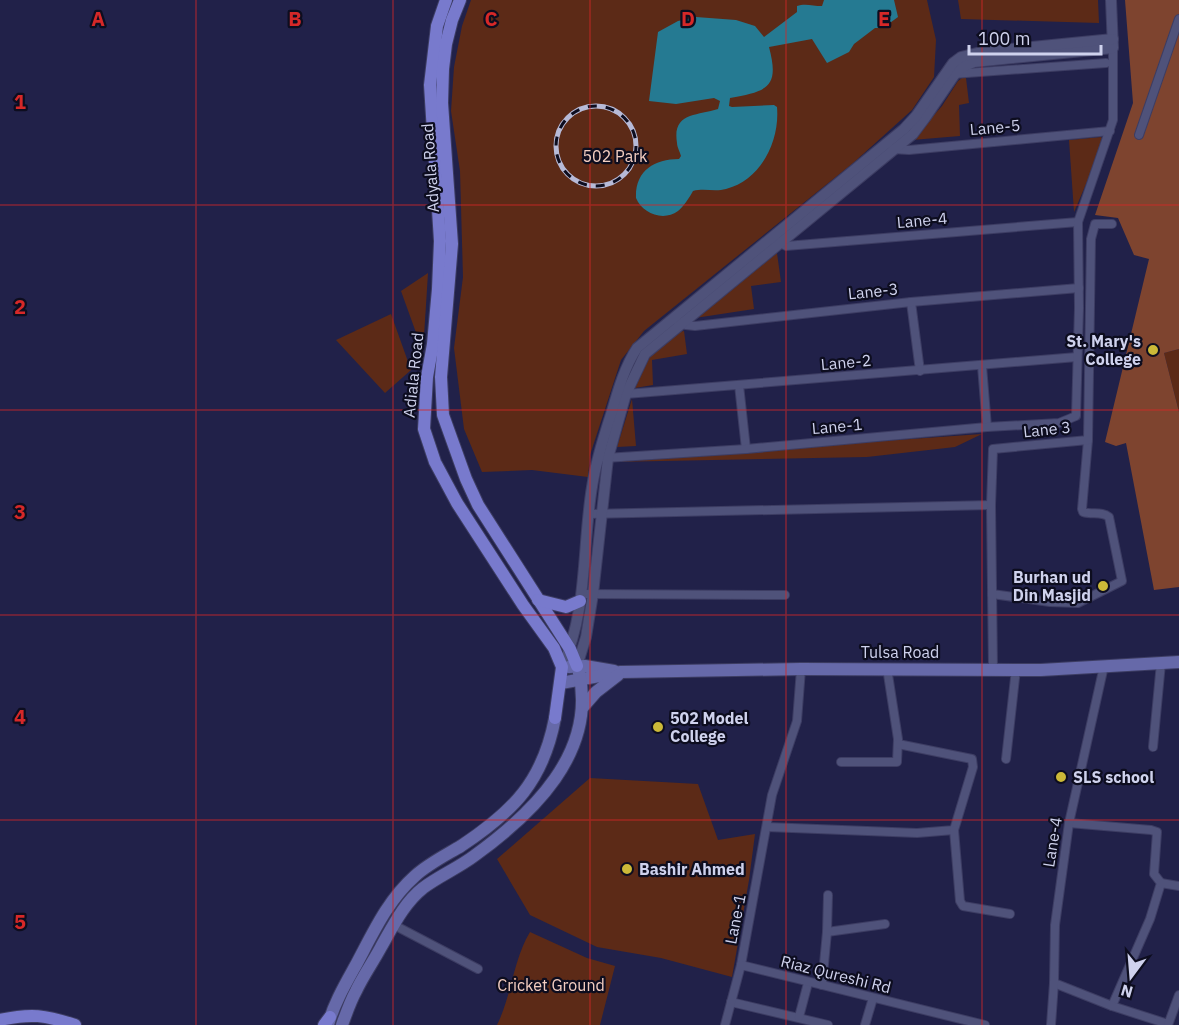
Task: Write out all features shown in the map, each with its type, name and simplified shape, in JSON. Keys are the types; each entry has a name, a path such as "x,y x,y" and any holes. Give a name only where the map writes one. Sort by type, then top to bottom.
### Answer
{"main road":[{"name":"Adiala Road","path":"446,0 437,26 430,85 440,215 440,251 424,429 435,462 457,503 523,605 554,648 562,667"},
{"name":"Adyala Road","path":"445,336 452,244 442,103 443,69 446,44 460,0"},
{"name":"Adiala Road","path":"445,336 441,377 443,415 466,479 478,505 570,649 578,666"},
{"path":"538,600 566,607 580,598"},
{"name":"Tulsa Road","path":"562,667 578,666 621,672 887,668 1041,670 1179,662"},
{"path":"342,1025 355,991 404,909 423,888 473,857 523,818 546,793 566,762 579,731 582,708 578,666"},
{"path":"327,1022 394,896 417,874 475,836 505,813 536,776 552,736 562,667"},
{"name":"Tulsa Road","path":"561,683 621,672"},
{"path":"582,708 596,692 621,672"},
{"path":"0,1020 22,1015 75,1025"}],"street":[{"path":"1077,357 1078,222 1110,131 1114,104 1111,0"},
{"path":"1139,135 1179,19"},
{"path":"562,667 570,649 580,598 603,457 622,393 645,354 677,321 889,148 913,134 925,118 949,74 974,62 1113,44"},
{"path":"949,74 1106,63"},
{"name":"Lane-5","path":"889,148 909,150 1110,131"},
{"name":"Lane-4","path":"776,240 786,246 1078,222"},
{"name":"Lane 3","path":"993,669 991,505 993,449 1088,440 1092,239 1095,224 1112,224"},
{"name":"Lane-3","path":"677,321 695,326 911,302 1079,288"},
{"path":"911,302 920,371"},
{"name":"Lane-2","path":"622,393 739,386 1077,357"},
{"name":"Lane-1","path":"603,457 746,449 1059,423 1076,416 1077,357"},
{"path":"982,366 987,428"},
{"path":"739,386 746,449"},
{"path":"992,594 1050,602 1078,603 1122,580 1109,517 1083,512 1088,440"},
{"path":"595,514 991,505"},
{"path":"578,666 586,637 593,594 595,514"},
{"path":"580,598 593,594 785,595"},
{"path":"1153,747 1161,663"},
{"name":"Lane-4","path":"1051,1025 1055,925 1070,823 1104,666"},
{"path":"841,762 897,762 898,744 887,668"},
{"name":"Lane-1","path":"741,965 772,795 797,721 801,669"},
{"path":"1006,759 1016,669"},
{"path":"898,744 972,759 973,767 954,830 960,901 963,906 1010,914"},
{"path":"1070,823 1157,832 1154,874 1161,883 1179,886"},
{"path":"767,827 917,833 954,830"},
{"path":"1112,1006 1150,919 1161,883"},
{"path":"822,985 828,894"},
{"path":"827,932 885,924"},
{"path":"393,925 478,969"},
{"path":"725,1025 741,965"},
{"name":"Riaz Qureshi Rd","path":"741,965 985,1025"},
{"path":"799,1017 808,983"},
{"path":"1054,983 1168,1025 1179,994"},
{"path":"865,1025 873,998"},
{"path":"731,1002 828,1025"}],"green space":[{"name":"502 Park","path":"471,0 927,0 936,40 934,77 912,110 852,164 644,331 621,360 590,455 588,477 532,470 482,472 464,429 454,348 463,277 460,171 451,111 454,67 462,26"},
{"path":"958,0 1098,0 1099,23 961,19"},
{"path":"962,78 966,78 969,103 959,105 960,136 912,140 942,106"},
{"path":"1101,137 1104,142 1074,212 1069,140"},
{"path":"777,253 781,282 751,286 754,309 695,318"},
{"path":"428,273 423,352 401,291"},
{"path":"391,314 411,370 385,393 336,340"},
{"path":"684,331 687,354 652,360 653,385 635,388 649,358 679,332"},
{"path":"1179,349 1179,412 1164,353"},
{"path":"632,399 636,446 617,447"},
{"path":"982,434 955,447 867,457 611,462 612,460"},
{"name":"Bashir Ahmed","path":"590,778 698,784 718,840 755,834 732,977 661,958 597,947 530,915 497,859"},
{"name":"Cricket Ground","path":"530,932 587,958 615,966 600,1025 497,1025 520,954"}],"shaded area":[{"name":"St. Mary's College","path":"1125,0 1179,0 1179,349 1164,353 1179,412 1179,587 1154,590 1126,443 1116,446 1105,442 1149,259 1134,255 1118,218 1095,215 1133,103"}],"water":[{"path":"824,0 894,0 898,17 883,28 875,28 854,44 849,52 827,63 812,39 769,47 773,71 768,85 762,90 730,98 729,106 774,105 777,107 775,133 771,146 758,168 749,177 726,189 693,191 682,207 672,214 660,216 643,208 636,198 639,181 643,174 654,164 679,159 681,156 676,133 682,120 718,109 720,101 714,98 676,104 649,101 658,32 678,21 696,17 736,20 755,26 764,37 797,12 797,6 822,6"}],"railway":[{"path":"596,106 611,109 624,118 633,131 636,146 633,161 624,174 611,183 596,186 581,183 568,174 559,161 556,146 559,131 568,118 581,109 596,106"}],"place":[{"name":"St. Mary's College","path":"1153,350"},
{"name":"Burhan ud Din Masjid","path":"1103,586"},
{"name":"502 Model College","path":"658,727"},
{"name":"SLS school","path":"1061,777"},
{"name":"Bashir Ahmed","path":"627,869"}]}
